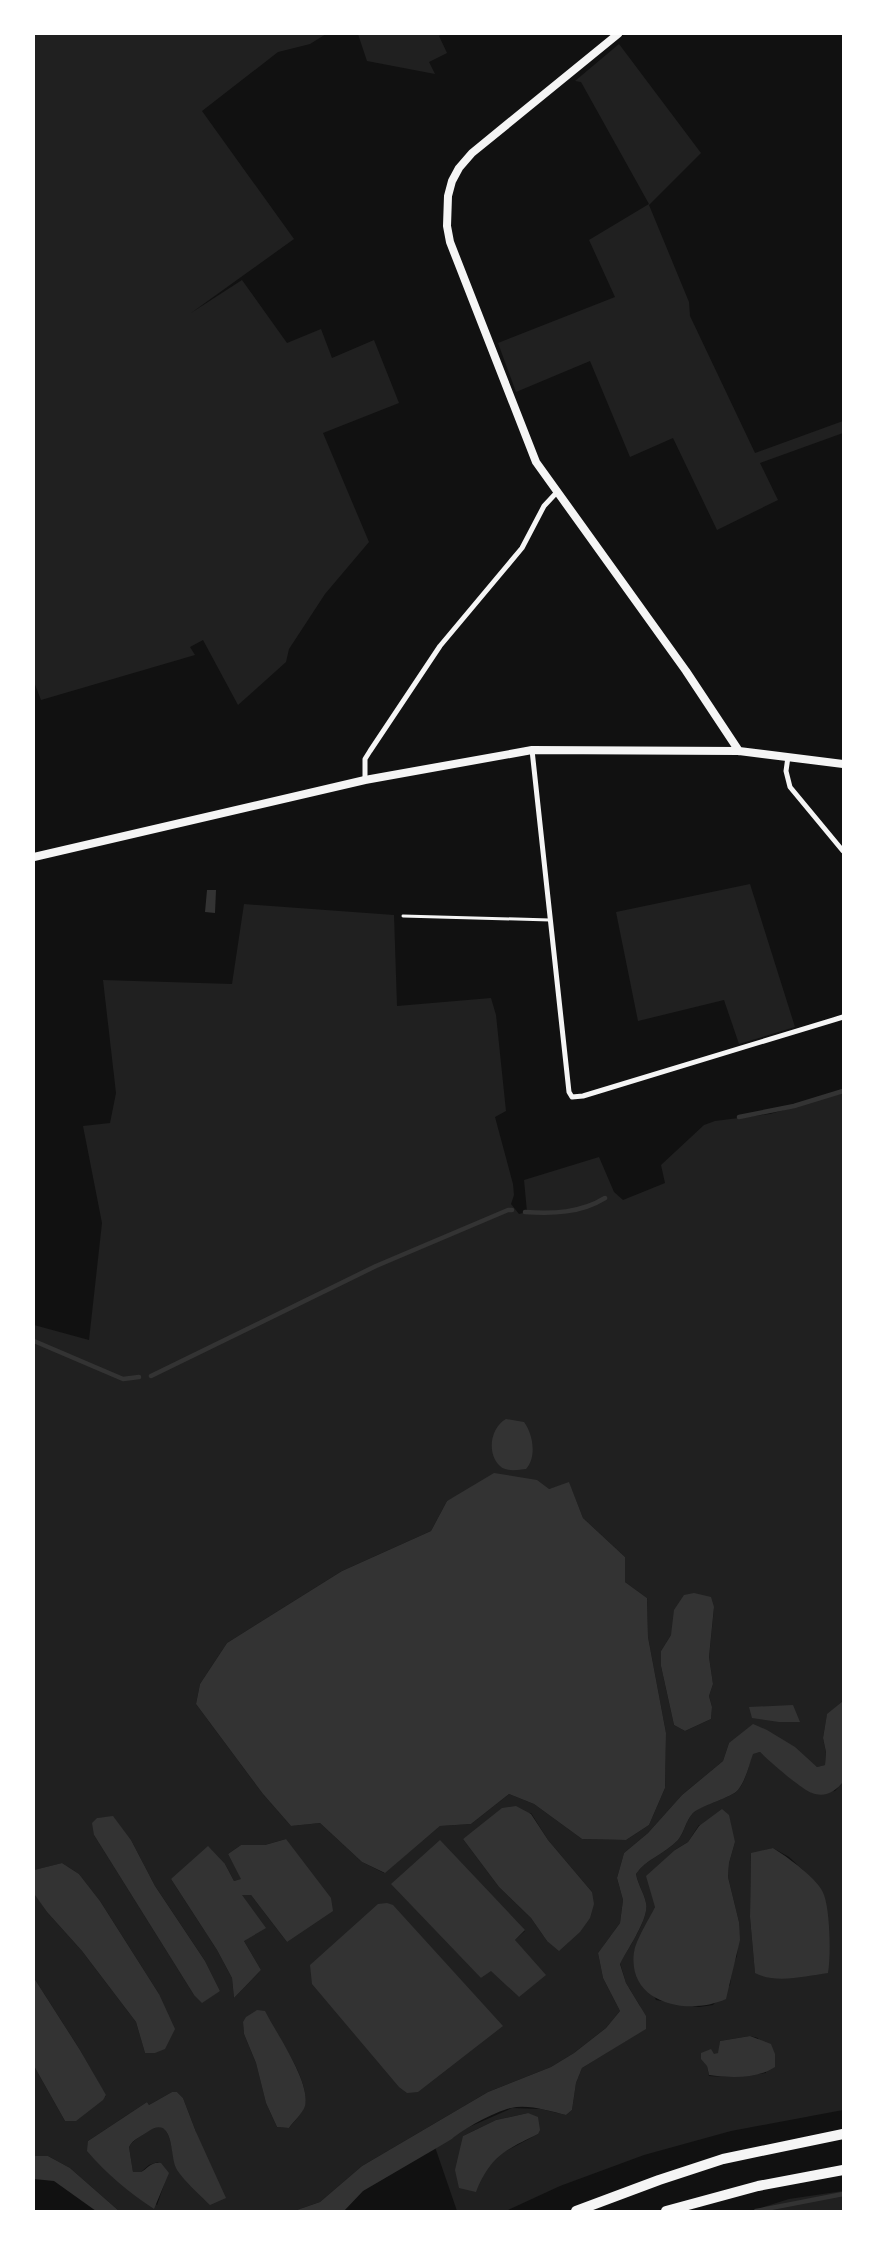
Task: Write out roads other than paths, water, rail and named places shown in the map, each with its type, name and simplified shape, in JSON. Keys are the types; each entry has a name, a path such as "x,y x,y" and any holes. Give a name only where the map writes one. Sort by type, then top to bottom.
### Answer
{"main road":[{"path":"576,2211 659,2180 723,2159 843,2134"},
{"path":"666,2211 758,2186 843,2170"}],"street":[{"path":"618,34 472,153 459,168 452,181 448,196 447,226 453,250 536,462 686,671 739,751"},
{"path":"365,780 365,759 381,734 440,646 522,548 544,506 558,491"},
{"path":"532,750 569,1092 572,1097 583,1096 843,1017"},
{"path":"34,857 365,780 532,750 739,751 843,764"},
{"path":"788,757 786,771 790,787 843,851"}],"lane":[{"path":"403,916 550,920"}],"waterway":[{"path":"739,1117 794,1106 843,1091"},
{"path":"525,1212 546,1213 576,1210 605,1198"},
{"path":"151,1376 376,1266 508,1210 512,1210"},
{"path":"34,1341 123,1379 139,1377"},
{"path":"756,2211 843,2194"}]}
